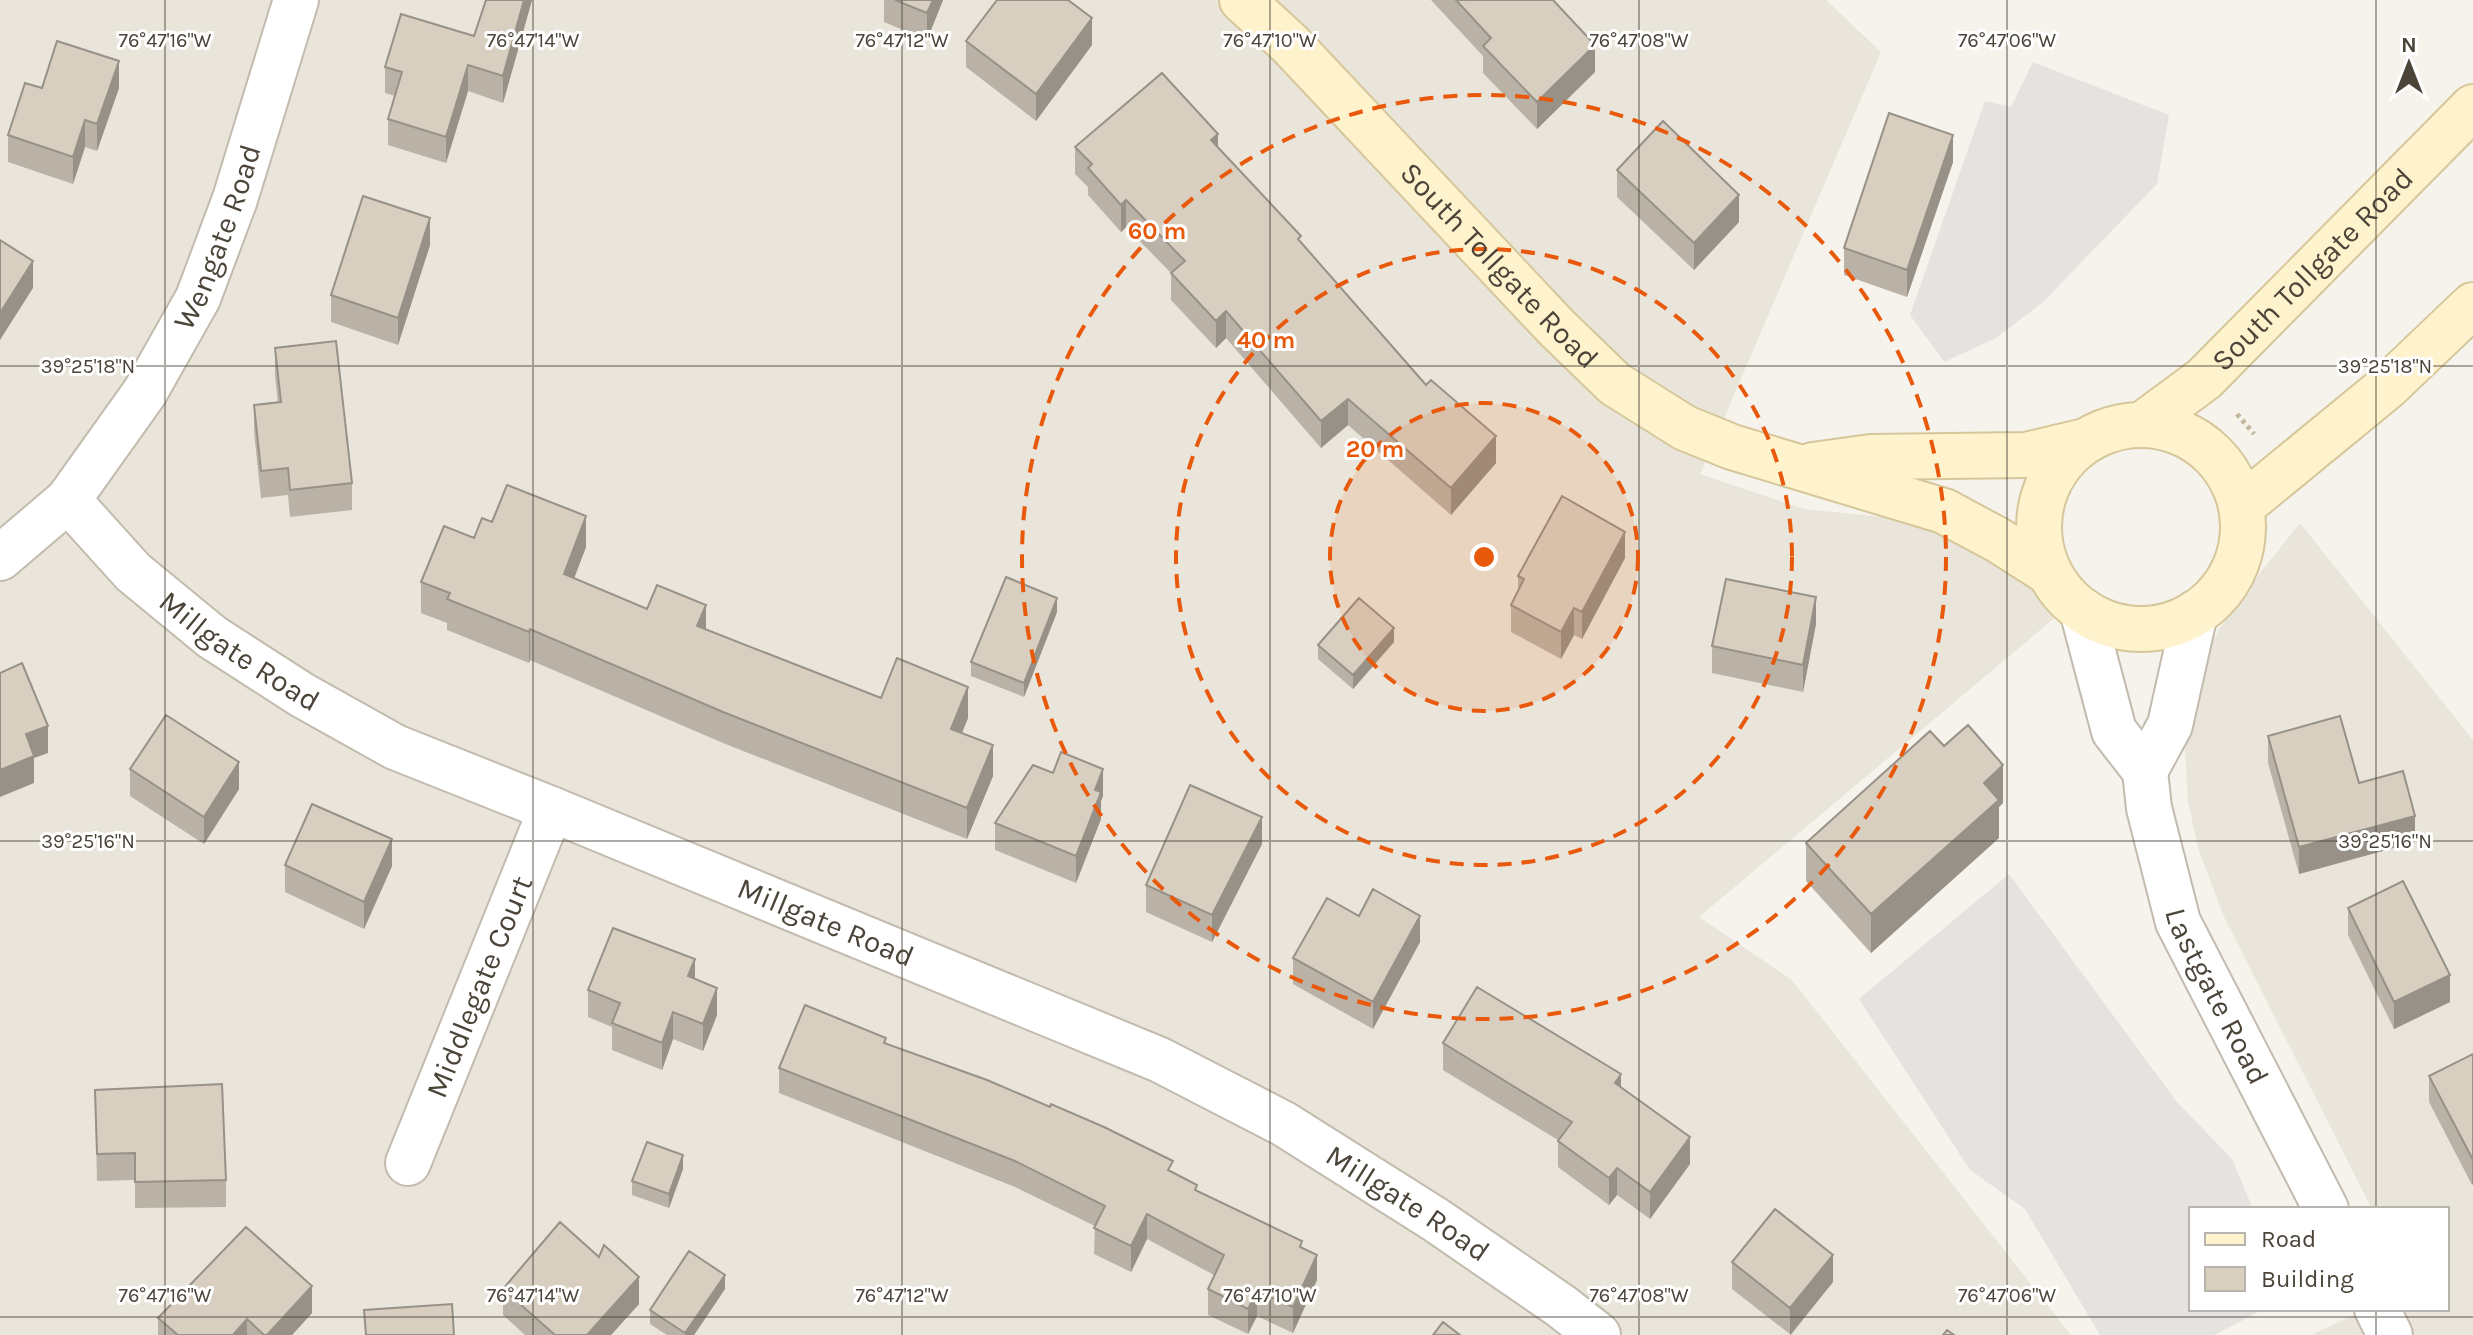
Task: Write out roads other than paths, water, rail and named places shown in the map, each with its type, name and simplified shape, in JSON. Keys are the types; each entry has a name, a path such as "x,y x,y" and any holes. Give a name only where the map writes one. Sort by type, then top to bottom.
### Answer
{"street":[{"name":"Wengate Road","path":"0,558 68,500 145,392 198,298 235,199 296,0"},
{"name":"South Tollgate Road","path":"1242,0 1290,44 1546,316 1615,384 1685,428 1732,447 1944,511 2045,570"},
{"name":"South Tollgate Road","path":"2143,424 2204,379 2473,107"},
{"path":"2242,506 2387,387 2473,305"},
{"path":"2143,424 2171,428 2195,440 2213,454 2230,476 2242,506 2243,537 2234,568 2218,594 2195,613 2176,623 2145,629 2103,622 2062,593 2045,570 2039,522 2042,500 2052,476 2067,456 2085,441 2110,429 2143,424"},
{"name":"South Tollgate Road","path":"1798,467 1871,457 2026,455 2085,441"},
{"name":"Millgate Road","path":"68,500 133,572 212,637 395,747 1160,1060 1284,1124 1424,1212 1598,1335"},
{"path":"2082,610 2114,731 2145,771 2170,725 2195,613"},
{"name":"Lastgate Road","path":"2145,771 2149,808 2178,922 2325,1207"},
{"name":"Middlegate Court","path":"408,1163 551,809"},
{"path":"2378,1311 2390,1335"}]}
